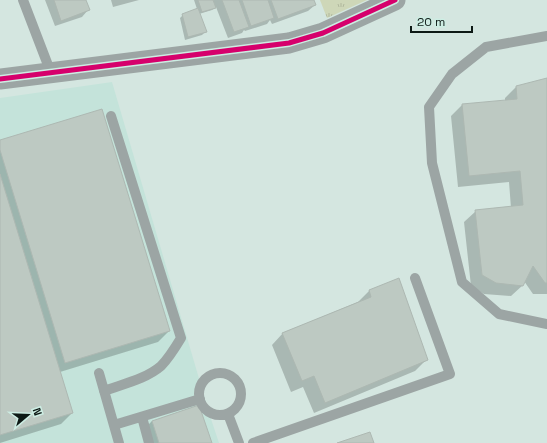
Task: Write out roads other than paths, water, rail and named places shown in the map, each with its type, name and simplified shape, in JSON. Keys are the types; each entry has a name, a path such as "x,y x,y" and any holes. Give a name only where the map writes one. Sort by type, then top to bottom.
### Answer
{"street":[{"path":"0,79 289,42 323,33 396,0"}],"lane":[{"path":"23,0 51,73"},
{"path":"547,36 486,47 452,74 429,107 432,163 462,282 499,314 547,324"},
{"path":"104,391 146,376 160,366 172,353 181,338 111,116"},
{"path":"254,443 450,374 415,278"},
{"path":"99,373 118,443"},
{"path":"219,373 226,374 237,382 241,396 239,404 228,414 214,414 202,406 199,392 201,385 205,379 211,375 219,373"},
{"path":"114,425 200,399"},
{"path":"228,414 239,443"},
{"path":"142,417 149,443"}]}
